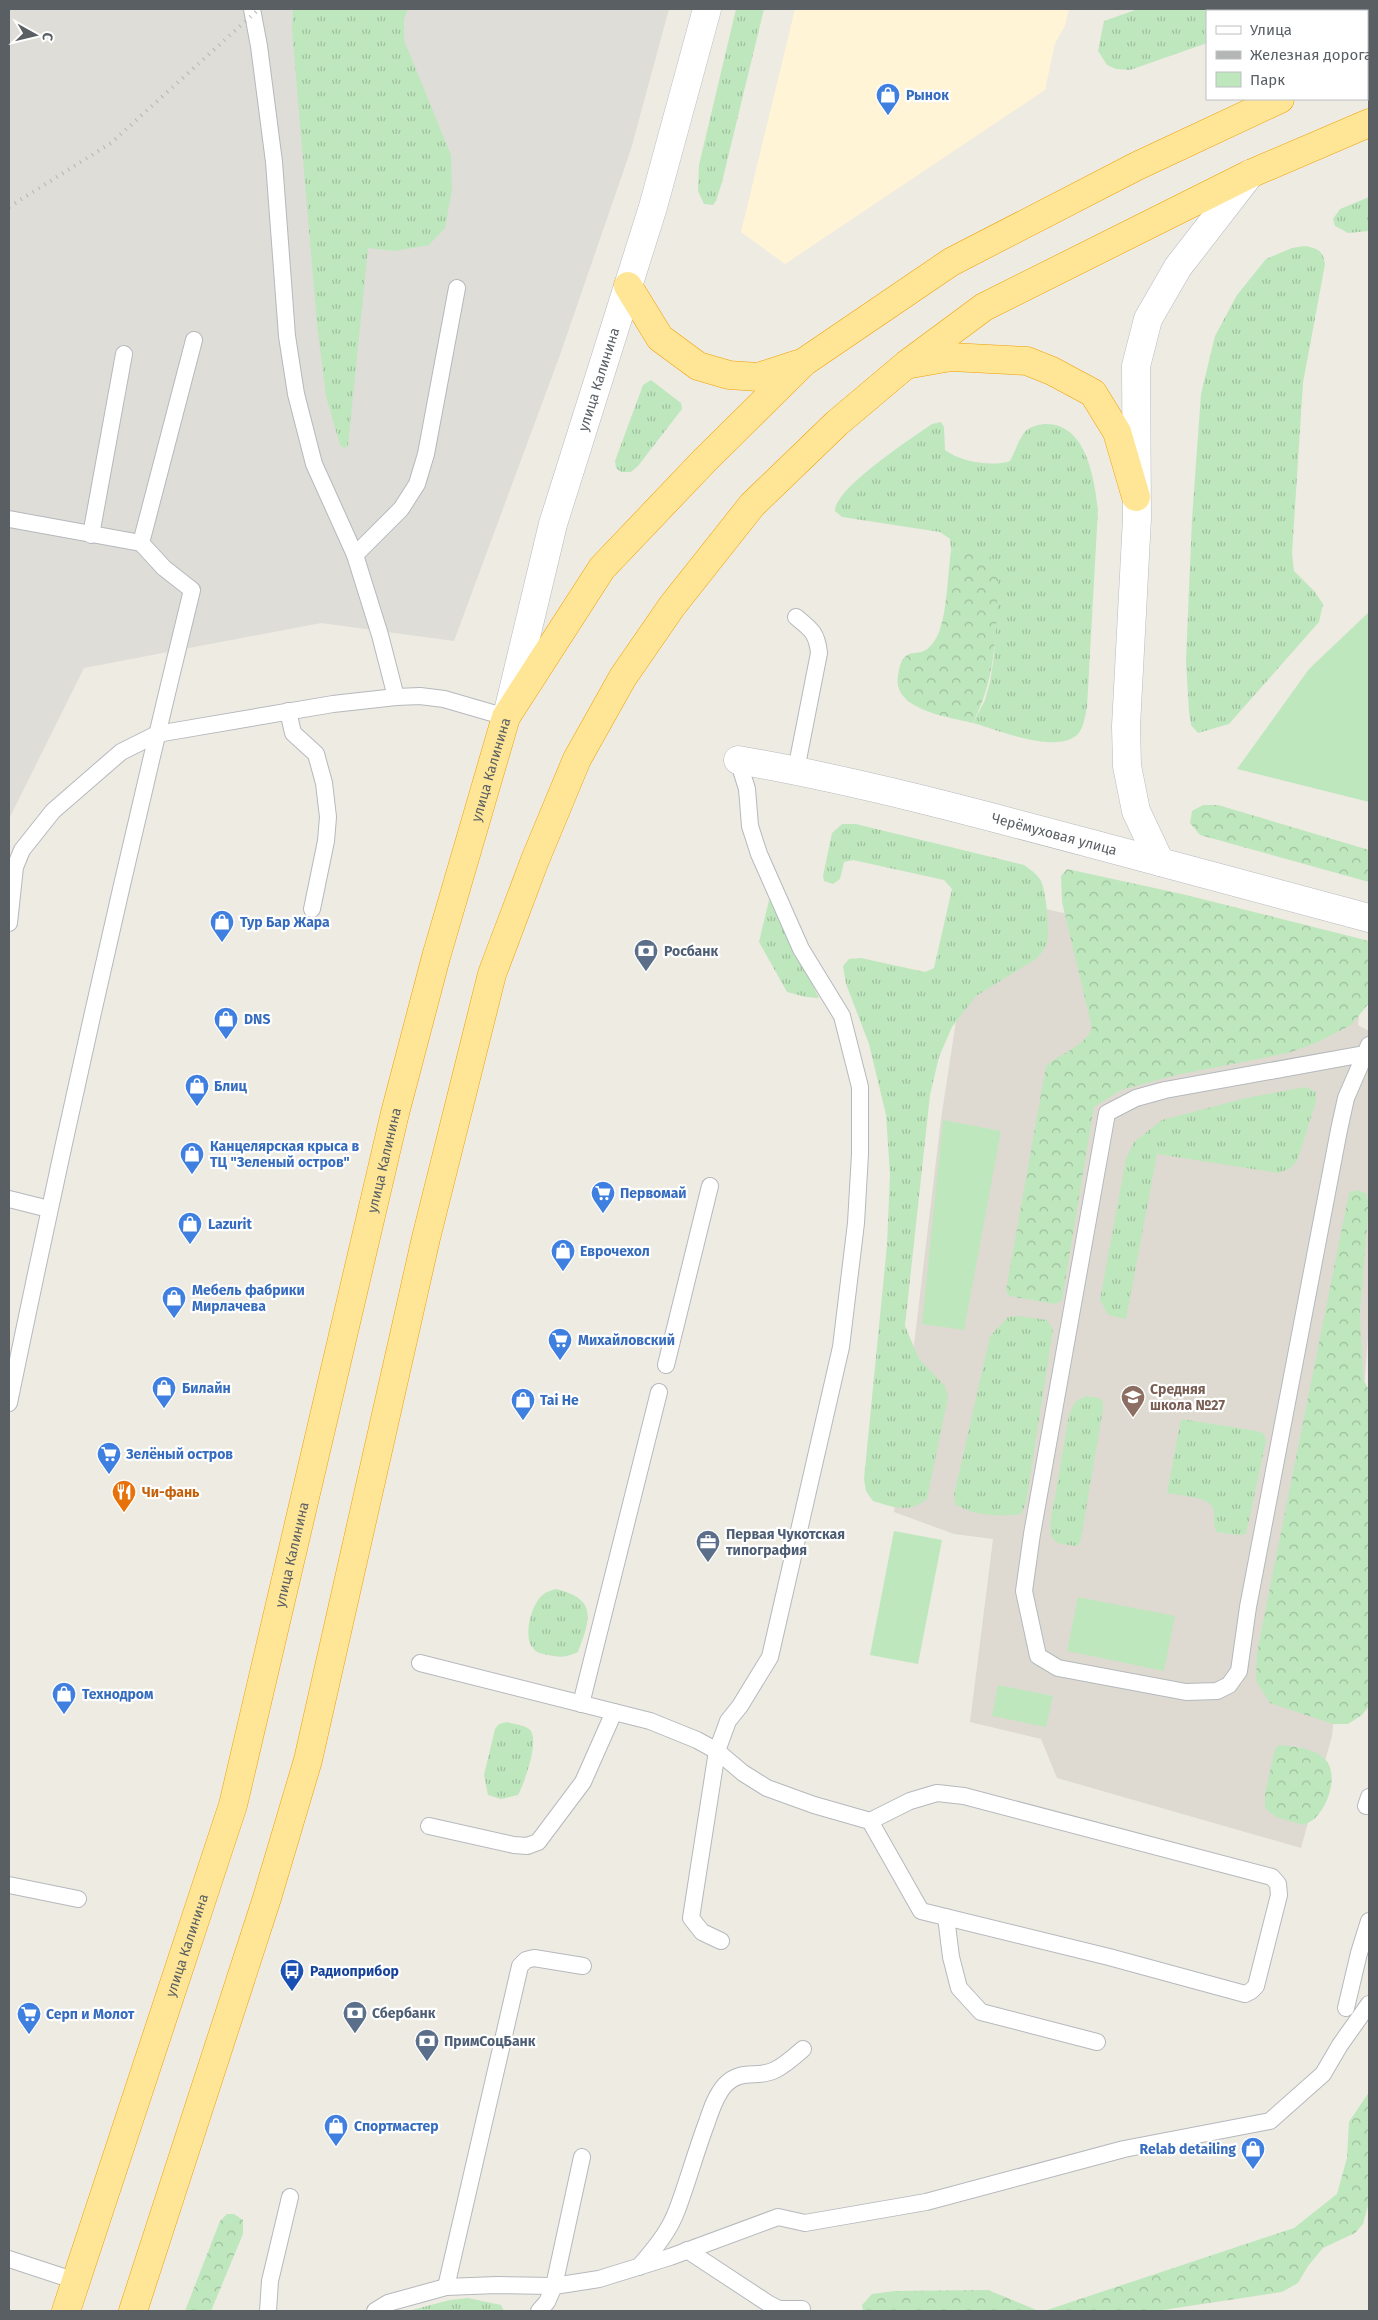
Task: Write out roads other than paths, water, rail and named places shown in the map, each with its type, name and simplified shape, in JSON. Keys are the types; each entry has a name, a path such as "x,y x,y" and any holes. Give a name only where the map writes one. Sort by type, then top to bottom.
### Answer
{"highway":[{"path":"506,717 602,568 704,461 804,362 951,262 1137,166 1278,100"},
{"path":"133,2311 267,1898 308,1760 426,1238 492,974 535,860 577,759 623,677 672,606 752,506 837,423 907,364 984,307 1250,174 1369,123"},
{"path":"628,286 660,338 698,366 728,375 758,377 804,362"},
{"path":"907,364 951,357 1027,361 1052,371 1093,393 1117,432 1136,497"},
{"name":"улица Калинина","path":"66,2311 233,1805 395,1113 436,957 506,717"}],"main road":[{"name":"улица Калинина","path":"506,717 552,524 676,128 707,9"},
{"path":"1160,862 1136,811 1127,766 1126,726 1136,497 1136,366 1148,320 1178,267 1250,174"},
{"name":"Черёмуховая улица","path":"738,760 796,770 898,794 1369,918"}],"lane":[{"path":"252,9 259,46 274,162 287,336 296,394 314,464 355,555 380,635 396,697"},
{"path":"355,555 401,508 417,484 426,454 456,288"},
{"path":"140,543 194,340"},
{"path":"91,535 124,354"},
{"path":"9,519 140,543 164,568 192,590 157,734 49,1209 9,1403"},
{"path":"796,617 811,629 818,640 819,653 796,770"},
{"path":"9,923 15,867 22,850 52,811 121,752 157,734 288,711 396,697 420,696 444,699 506,717"},
{"path":"288,711 293,733 316,754 324,783 328,817 326,841 312,909"},
{"path":"721,1941 702,1932 691,1918 717,1751 728,1722 770,1657 842,1347 856,1223 860,1154 860,1087 842,1016 802,950 759,854 750,826 746,789 738,760"},
{"path":"1367,1050 1346,1098 1338,1130 1250,1597 1239,1671 1229,1685 1217,1691 1186,1692 1058,1668 1038,1656 1024,1591 1032,1534 1107,1112 1136,1098 1165,1090 1367,1050"},
{"path":"666,1364 710,1186"},
{"path":"9,1199 49,1209"},
{"path":"581,1704 659,1392"},
{"path":"420,1663 650,1721 675,1730 717,1751 743,1774 767,1788 814,1806 870,1821 910,1801 937,1793 964,1796 1272,1877 1278,1884 1279,1895 1256,1986 1245,1994 1109,1957 921,1911 870,1821"},
{"path":"430,1826 514,1845 526,1846 538,1842 583,1782 614,1712"},
{"path":"9,1885 78,1899"},
{"path":"946,1917 951,1957 959,1988 981,2012 1097,2042"},
{"path":"1346,2008 1369,1921"},
{"path":"446,2287 520,1966 526,1960 534,1958 583,1966"},
{"path":"375,2311 388,2303 446,2287 497,2284 554,2286 599,2280 778,2217 805,2223 926,2202 1124,2150 1270,2121 1324,2074 1340,2045 1369,2004"},
{"path":"637,2268 660,2242 676,2211 715,2100 725,2085 735,2077 744,2074 761,2074 774,2070 803,2050"},
{"path":"539,2311 547,2302 554,2286 582,2157"},
{"path":"268,2311 270,2281 290,2197"},
{"path":"687,2250 769,2304 779,2309 802,2308"},
{"path":"9,2259 76,2281"},
{"path":"554,2286 556,2311"}],"railway":[{"path":"9,207 111,143 259,9"}],"place":[{"name":"Рынок","path":"888,116"},
{"name":"Тур Бар Жара","path":"222,943"},
{"name":"Росбанк","path":"646,972"},
{"name":"DNS","path":"226,1040"},
{"name":"Блиц","path":"197,1107"},
{"name":"Канцелярская крыса в ТЦ \"Зеленый остров\"","path":"192,1175"},
{"name":"Первомай","path":"603,1214"},
{"name":"Lazurit","path":"190,1245"},
{"name":"Еврочехол","path":"563,1272"},
{"name":"Мебель фабрики Мирлачева","path":"174,1319"},
{"name":"Михайловский","path":"560,1361"},
{"name":"Билайн","path":"164,1409"},
{"name":"Средняя школа №27","path":"1133,1418"},
{"name":"Tai He","path":"523,1421"},
{"name":"Зелёный остров","path":"109,1475"},
{"name":"Чи-фань","path":"124,1513"},
{"name":"Первая Чукотская типография","path":"708,1563"},
{"name":"Технодром","path":"64,1715"},
{"name":"Радиоприбор","path":"292,1992"},
{"name":"Сбербанк","path":"355,2034"},
{"name":"Серп и Молот","path":"29,2035"},
{"name":"ПримСоцБанк","path":"427,2062"},
{"name":"Спортмастер","path":"336,2147"},
{"name":"Relab detailing","path":"1253,2170"}]}
